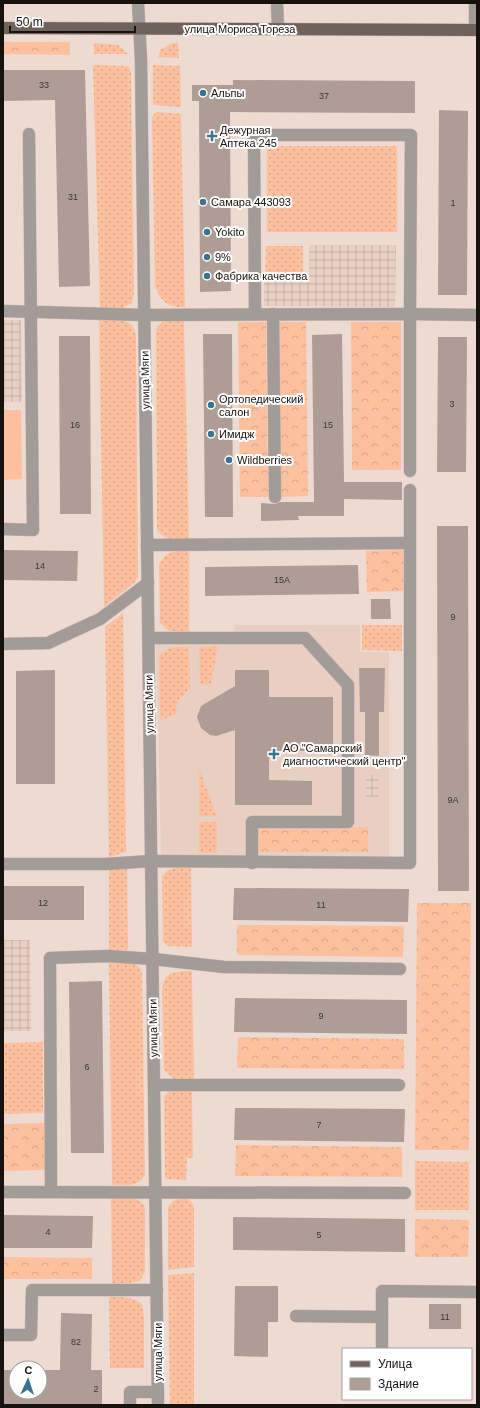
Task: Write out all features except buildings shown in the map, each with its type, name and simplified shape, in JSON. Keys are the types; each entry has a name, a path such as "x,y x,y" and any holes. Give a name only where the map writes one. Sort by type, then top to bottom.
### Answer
{"main road":[{"name":"улица Мориса Тореза","path":"3,28 476,30"}],"street":[{"name":"улица Мяги","path":"138,3 141,60 158,1405"},
{"path":"277,3 278,29"},
{"path":"475,3 476,30"},
{"path":"3,529 33,530 29,134"},
{"path":"255,313 254,135 411,135 410,472"},
{"path":"3,311 144,315 255,313 477,315"},
{"path":"273,314 275,497"},
{"path":"3,864 106,864 151,861 252,863 410,863 410,490"},
{"path":"147,545 410,543"},
{"path":"3,644 48,643 100,619 148,583"},
{"path":"148,638 305,638 348,685 348,822 252,822 252,863"},
{"path":"51,1192 50,958 107,956 153,959 224,967 400,969"},
{"path":"154,1085 399,1085"},
{"path":"3,1192 406,1193"},
{"path":"3,1335 31,1335 32,1290 157,1290"},
{"path":"382,1348 382,1291 477,1292"},
{"path":"296,1316 382,1317"},
{"path":"130,1405 130,1392 158,1392"}],"shaded area":[{"path":"309,245 396,245 395,307 264,306 264,281 309,281"},
{"path":"3,320 21,320 22,402 3,402"},
{"name":"АО \"Самарский диагностический центр\"","path":"235,625 360,625 360,652 389,652 389,856 161,856 156,644 235,644"},
{"path":"366,775 379,775 379,797 366,797"},
{"path":"3,940 30,940 31,1031 3,1031"}],"green space":[{"path":"3,42 70,42 70,55 3,54"},
{"path":"94,43 118,45 128,54 94,54"},
{"path":"173,43 178,43 179,58 158,57 161,49"},
{"path":"93,65 128,66 131,71 134,293 132,303 121,309 100,308"},
{"path":"153,65 180,66 181,107 153,105"},
{"path":"157,112 181,114 185,307 174,306 166,303 160,296 155,286 152,117"},
{"path":"267,146 397,146 397,232 267,232"},
{"path":"266,246 303,246 303,275 265,275"},
{"path":"184,319 189,540 175,540 166,538 159,533 157,529 156,330 161,323"},
{"path":"99,320 122,320 127,322 134,329 136,335 138,577 134,583 104,607"},
{"path":"238,322 266,322 268,497 240,497"},
{"path":"278,322 306,322 308,496 280,497"},
{"path":"351,322 401,322 401,470 352,470"},
{"path":"3,410 21,410 22,479 3,480"},
{"path":"189,550 189,632 169,631 160,623 159,564 166,555 175,551"},
{"path":"403,550 403,591 367,592 366,551"},
{"path":"123,613 126,852 109,857 105,627"},
{"path":"362,625 402,625 402,651 362,650"},
{"path":"218,646 211,684 200,685 199,647"},
{"path":"173,647 189,647 190,688 178,701 175,715 160,720 159,660 161,653"},
{"path":"199,769 217,816 199,816"},
{"path":"199,822 217,822 217,853 199,853"},
{"path":"259,827 368,827 368,852 259,852"},
{"path":"178,867 191,867 192,947 167,946 163,941 162,876 168,870"},
{"path":"127,868 128,950 109,950 109,869"},
{"path":"417,903 471,903 469,1150 415,1150"},
{"path":"237,925 404,926 403,957 237,955"},
{"path":"123,962 133,964 140,969 142,973 145,1174 139,1182 131,1185 112,1185 109,963"},
{"path":"182,971 192,971 194,1079 174,1079 164,1070 162,988 168,975"},
{"path":"238,1037 404,1039 404,1069 237,1068"},
{"path":"43,1042 43,1113 3,1114 3,1043"},
{"path":"192,1090 193,1158 187,1158 186,1180 165,1179 164,1096 170,1091"},
{"path":"44,1123 45,1170 3,1171 3,1124"},
{"path":"236,1145 402,1147 402,1177 235,1176"},
{"path":"415,1161 469,1162 469,1210 415,1210"},
{"path":"126,1197 135,1199 140,1201 145,1208 145,1272 140,1281 112,1284 111,1198"},
{"path":"181,1198 190,1200 194,1206 194,1267 168,1270 168,1207 173,1201"},
{"path":"415,1219 469,1220 468,1257 415,1257"},
{"path":"3,1257 92,1258 92,1279 3,1279"},
{"path":"194,1273 194,1405 170,1405 168,1275"},
{"path":"109,1297 130,1298 142,1304 144,1318 144,1368 110,1368"}],"place":[{"name":"Альпы","path":"203,93"},
{"name":"Дежурная Аптека 245","path":"212,136"},
{"name":"Самара 443093","path":"203,202"},
{"name":"Yokito","path":"207,232"},
{"name":"9%","path":"207,257"},
{"name":"Фабрика качества","path":"207,276"},
{"name":"Ортопедический салон","path":"211,405"},
{"name":"Имидж","path":"211,434"},
{"name":"Wildberries","path":"229,460"},
{"name":"АО \"Самарский диагностический центр\"","path":"274,754"}]}
